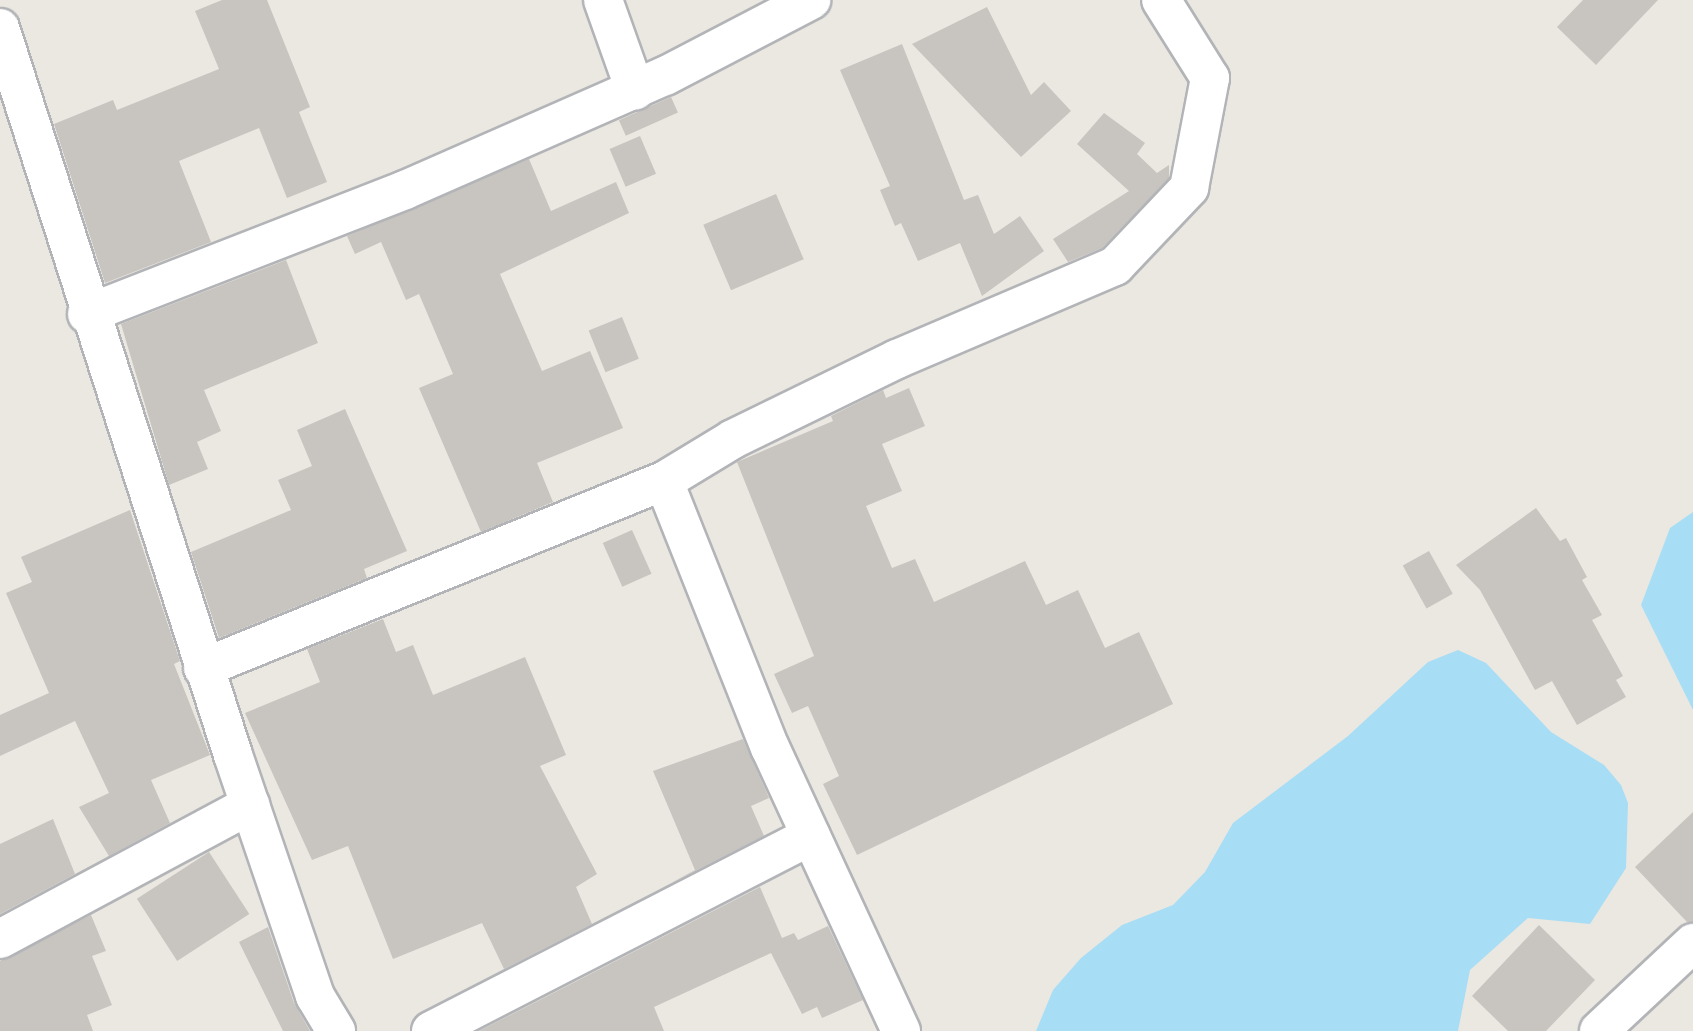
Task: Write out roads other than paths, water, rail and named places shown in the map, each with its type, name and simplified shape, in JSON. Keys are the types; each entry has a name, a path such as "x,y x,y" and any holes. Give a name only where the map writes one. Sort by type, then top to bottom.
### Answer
{"street":[{"path":"603,0 635,90"},
{"path":"87,314 405,190 635,90 811,0"},
{"path":"203,668 664,481 733,439 897,359 1115,266 1189,188 1210,78 1161,0"},
{"path":"0,28 87,314 203,668 315,996 336,1031"},
{"path":"664,481 811,836 901,1031"},
{"path":"0,939 250,805"},
{"path":"431,1031 811,836"},
{"path":"1599,1031 1693,943"}],"water":[{"path":"1693,512 1693,710 1641,605 1670,528"},
{"path":"1458,650 1486,663 1551,732 1604,765 1621,785 1628,803 1626,868 1590,924 1528,918 1470,970 1458,1031 1036,1031 1053,990 1081,958 1122,925 1173,905 1205,872 1233,823 1348,736 1428,662"}]}
